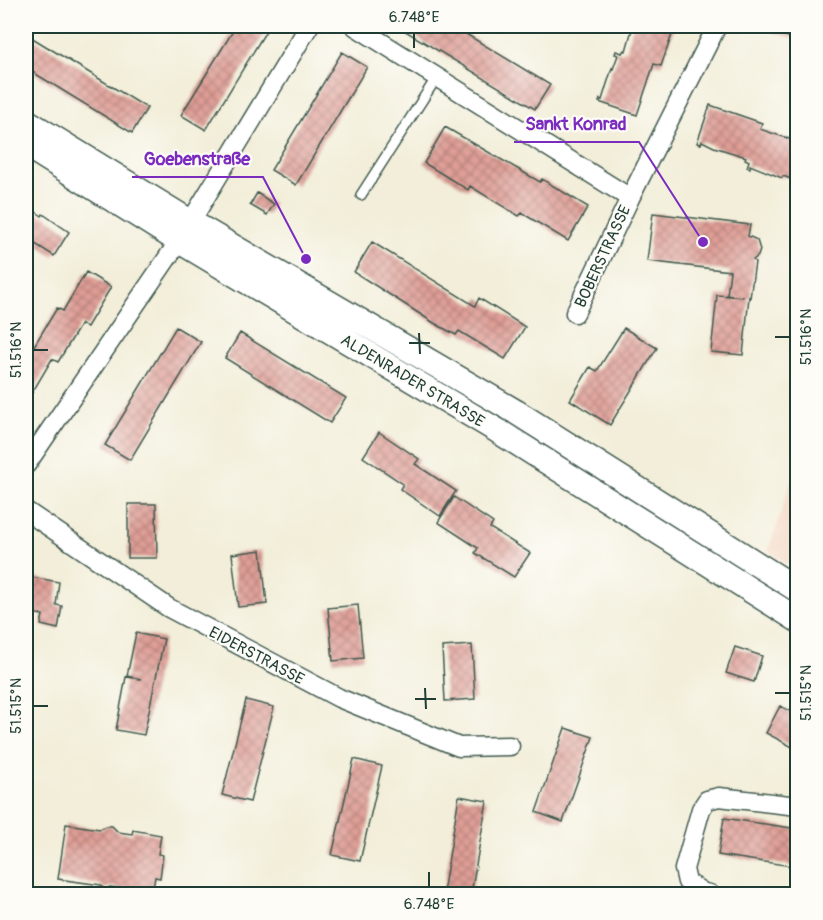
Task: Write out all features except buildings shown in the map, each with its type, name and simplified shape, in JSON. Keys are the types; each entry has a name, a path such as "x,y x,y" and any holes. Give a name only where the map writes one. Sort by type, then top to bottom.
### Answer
{"street":[{"path":"26,465 184,231 309,26"},
{"name":"BOBERSTRASSE","path":"355,26 630,198"},
{"name":"BOBERSTRASSE","path":"575,313 717,26"},
{"name":"ALDENRADER STRASSE","path":"26,121 184,231 798,620"},
{"name":"ALDENRADER STRASSE","path":"26,146 516,412 798,590"},
{"name":"EIDERSTRASSE","path":"26,511 169,608 339,698 459,747 510,746"},
{"path":"710,894 704,893 687,882 684,869 700,809 707,800 719,797 798,806"}],"lane":[{"path":"361,195 438,77"}],"shaded area":[{"path":"797,465 798,570 768,551"}],"place":[{"name":"Sankt Konrad","path":"703,242"},
{"name":"Goebenstraße","path":"306,259"}]}
